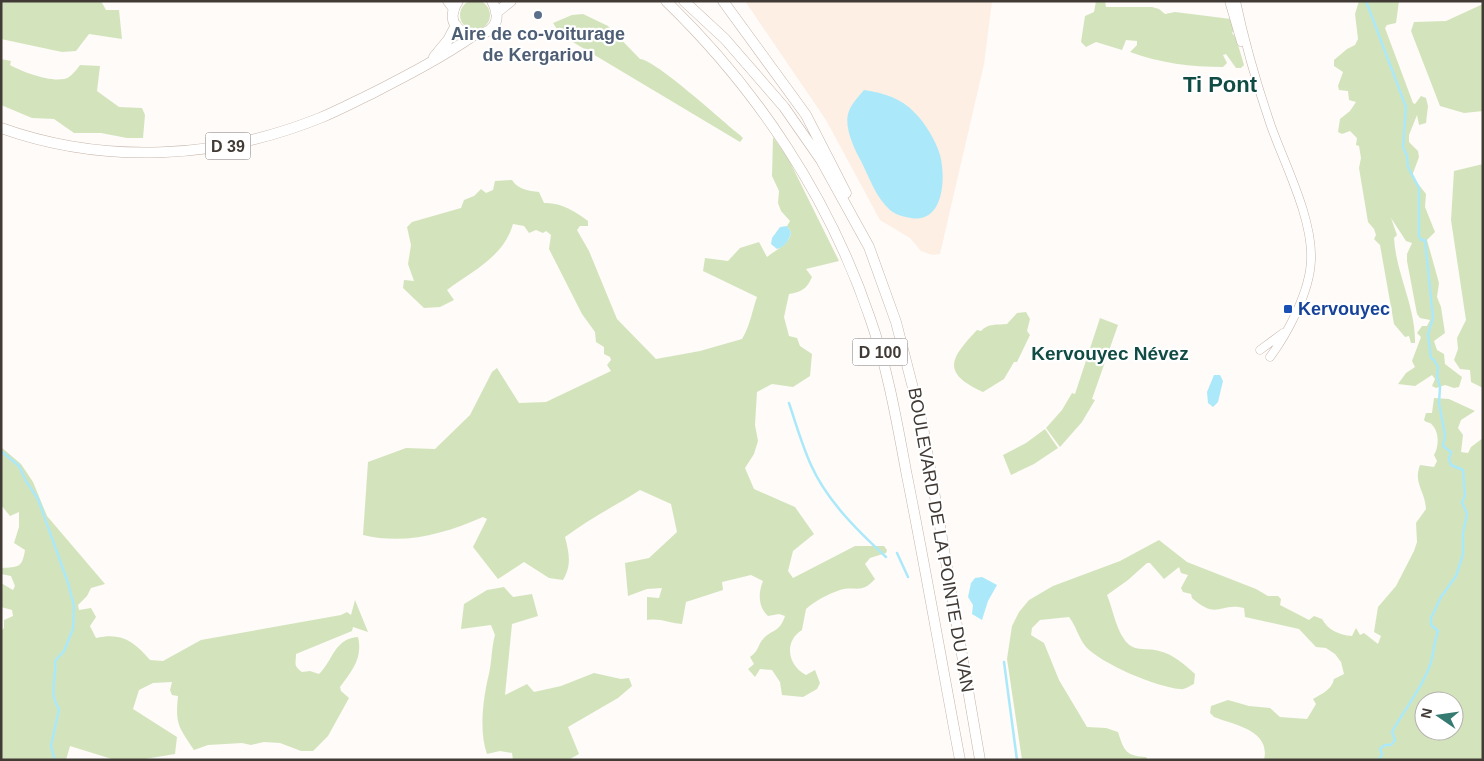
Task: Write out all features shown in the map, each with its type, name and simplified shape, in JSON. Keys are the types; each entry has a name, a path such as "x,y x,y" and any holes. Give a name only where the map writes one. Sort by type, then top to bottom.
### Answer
{"main road":[{"path":"453,4 456,25 463,32 473,36 490,30 496,21 496,13 492,1"},
{"path":"496,13 511,1"},
{"name":"BOULEVARD DE LA POINTE DU VAN","path":"666,1 706,41 770,120 817,197 858,284 878,344 897,423 960,760"},
{"name":"BOULEVARD DE LA POINTE DU VAN","path":"684,1 725,39 784,107 821,160 869,247 896,322 923,427 980,760"},
{"path":"723,1 770,63 810,121 843,186 869,247"},
{"name":"D 39","path":"424,66 444,46 456,25"},
{"name":"D 39","path":"1,128 55,143 126,152 156,153 217,148 257,139 319,119 424,66 473,36"}],"street":[{"path":"1229,1 1236,29 1249,58 1302,208 1310,242 1311,261 1306,285 1270,357"},
{"path":"1236,1 1249,58"},
{"path":"1260,350 1283,334"}],"shaded area":[{"path":"745,1 992,1 984,64 940,254 932,255 921,251 910,238 880,220 826,120"}],"green space":[{"path":"475,0 486,4 490,15 486,26 475,30 464,26 460,15 464,4"},
{"path":"1,1 101,1 106,10 119,10 122,39 89,34 76,51 62,52 1,39"},
{"path":"1096,1 1105,1 1106,7 1152,7 1159,9 1165,14 1175,12 1231,19 1234,30 1232,33 1236,38 1244,65 1241,68 1236,68 1226,54 1223,55 1227,63 1223,67 1164,62 1130,52 1137,45 1137,41 1126,40 1122,50 1096,42 1086,47 1081,42 1085,16 1094,12"},
{"path":"1359,1 1399,1 1396,23 1387,25 1385,28 1413,103 1415,104 1421,96 1426,98 1428,106 1426,123 1419,125 1417,115 1409,135 1409,142 1418,151 1419,157 1412,176 1426,194 1425,207 1435,232 1427,240 1439,283 1437,297 1441,307 1445,333 1434,341 1437,350 1444,354 1445,364 1462,377 1459,387 1454,388 1445,385 1436,388 1432,386 1435,379 1432,375 1415,386 1398,384 1406,373 1415,367 1412,361 1421,337 1417,333 1422,326 1427,326 1430,320 1420,318 1417,314 1407,261 1407,254 1412,243 1406,241 1391,218 1397,235 1394,238 1398,265 1412,316 1415,343 1411,343 1409,336 1405,337 1394,324 1380,245 1374,239 1376,235 1374,229 1368,222 1359,168 1361,158 1359,146 1356,145 1357,138 1350,131 1342,134 1338,132 1340,119 1350,111 1356,102 1349,100 1348,91 1339,90 1338,86 1343,72 1334,66 1334,60 1355,45 1358,39 1355,14"},
{"path":"1483,4 1483,111 1464,113 1440,106 1411,31 1414,22 1446,21"},
{"path":"583,14 608,26 640,59 660,69 689,92 740,135 743,138 740,142 561,35 553,23 572,15"},
{"path":"1,59 11,61 10,65 23,71 48,79 64,79 69,77 80,65 100,66 97,91 119,107 142,108 145,115 143,138 127,138 101,133 74,133 54,119 32,118 1,105"},
{"path":"773,137 788,158 839,261 806,269 812,277 806,287 789,294 784,317 789,336 797,338 800,346 812,354 810,376 793,387 772,384 757,392 755,425 758,441 754,454 745,468 754,489 795,507 814,534 793,551 788,571 793,578 855,546 884,546 887,550 886,553 870,558 865,564 875,579 866,587 835,592 806,609 802,630 792,640 790,653 800,671 806,675 815,670 820,683 817,689 803,697 782,695 780,682 772,670 760,669 755,677 748,669 754,664 750,657 764,638 781,625 785,616 779,614 768,616 762,608 760,600 760,590 763,581 751,575 722,582 723,590 686,602 682,624 647,620 647,597 659,598 662,588 647,589 628,596 625,563 649,558 677,532 671,504 640,490 565,537 569,564 563,580 549,578 524,562 498,579 473,547 487,519 483,517 439,533 424,536 394,539 363,535 368,462 406,448 435,449 470,415 492,372 497,368 519,403 546,402 611,371 607,365 611,360 610,357 604,354 604,347 596,342 595,332 582,314 549,249 551,235 546,231 543,233 536,230 529,233 524,226 513,224 509,236 495,254 447,290 454,300 440,307 424,308 403,288 404,280 414,281 408,264 411,245 407,227 412,222 461,208 464,200 474,196 481,189 486,193 493,190 495,181 512,180 520,187 539,192 544,203 556,204 567,208 588,221 588,226 580,226 577,230 589,251 617,319 656,359 700,351 742,339 749,324 757,297 703,271 705,258 728,261 740,248 759,242 767,257 782,246 790,236 791,232 787,226 790,221 781,211 778,203 779,191 772,176"},
{"path":"1483,164 1483,388 1471,382 1470,370 1460,369 1454,360 1458,349 1457,338 1466,320 1451,220 1454,171"},
{"path":"1026,312 1030,319 1027,331 1030,335 1017,362 1014,362 1004,379 983,392 960,378 955,370 956,356 977,330 981,331 993,325 1007,324 1017,313"},
{"path":"1100,318 1118,325 1092,399 1095,400 1082,422 1060,447 1046,428 1062,410 1072,393 1075,394"},
{"path":"1434,398 1449,399 1475,411 1461,420 1458,428 1463,435 1461,452 1468,453 1471,447 1483,438 1483,760 1264,760 1265,750 1257,735 1240,726 1214,717 1210,713 1211,706 1228,700 1249,706 1270,708 1280,717 1307,719 1316,704 1313,699 1329,689 1334,679 1344,674 1341,662 1335,654 1326,648 1316,647 1299,629 1245,617 1244,608 1229,607 1213,610 1201,605 1192,598 1191,594 1183,592 1181,588 1188,575 1181,573 1179,567 1164,579 1150,563 1147,563 1107,595 1118,629 1131,646 1164,652 1178,660 1195,674 1194,684 1184,689 1170,687 1130,674 1116,667 1086,647 1069,617 1040,620 1032,628 1031,635 1044,643 1059,680 1087,727 1106,728 1118,732 1124,748 1130,754 1146,757 1148,760 1022,760 1007,659 1012,626 1019,612 1029,600 1053,586 1120,561 1159,540 1187,562 1256,589 1268,596 1278,596 1281,599 1280,605 1309,620 1314,616 1322,619 1324,623 1338,633 1352,636 1356,628 1360,635 1364,633 1378,644 1381,636 1374,632 1378,607 1396,586 1414,551 1417,542 1416,523 1426,509 1418,477 1420,465 1434,467 1437,461 1434,455 1438,443 1437,434 1433,426 1424,420 1426,413 1432,413"},
{"path":"1045,429 1058,448 1034,464 1011,475 1003,455 1026,443"},
{"path":"1,447 21,464 33,482 47,516 105,584 91,588 87,596 78,605 79,610 91,608 96,617 90,626 96,638 105,636 120,637 132,643 150,660 163,661 201,640 341,615 347,612 351,615 355,600 368,632 353,627 352,631 296,654 296,664 299,670 319,674 339,646 350,639 358,637 358,658 340,687 341,691 349,698 328,736 313,751 301,751 280,743 264,742 251,745 242,743 208,745 194,750 179,725 177,713 178,696 172,695 170,690 172,682 153,683 139,690 133,709 177,737 175,754 139,760 115,760 70,746 66,760 1,760 1,631 4,628 4,620 13,616 12,610 1,607 1,583 13,590 15,586 11,576 1,574 1,568 19,565 23,560 25,550 14,543 19,527 19,512 10,516 1,505"},
{"path":"504,587 513,597 532,594 538,616 512,624 505,695 527,684 534,692 561,686 594,673 621,679 629,678 632,686 618,698 568,727 579,754 568,760 513,760 512,753 500,751 487,754 483,736 483,716 495,635 491,625 461,629 464,604 487,590"}],"water":[{"path":"864,90 898,100 910,108 923,122 936,144 943,175 940,197 936,207 930,214 922,218 900,215 892,212 885,205 873,187 855,150 847,123 852,105"},
{"path":"787,226 791,232 790,237 785,245 777,249 771,244 772,238 780,227"},
{"path":"1214,375 1220,375 1223,381 1218,402 1213,407 1208,403 1207,392"},
{"path":"982,577 997,585 988,601 982,620 972,614 973,605 968,597 971,583 975,578"}],"waterway":[{"path":"1366,1 1406,107 1403,147 1407,156 1408,167 1419,188 1419,236 1421,240 1425,240 1433,318 1428,334 1431,358 1438,367 1439,403 1445,435 1443,446 1451,452 1449,459 1451,465 1463,470 1465,496 1462,502 1467,514 1463,533 1463,554 1456,576 1441,597 1431,618 1431,625 1438,631 1431,663 1421,685 1392,732 1395,740 1391,745 1385,745 1380,749 1382,754 1379,760"},
{"path":"789,403 808,457 826,491 854,526 886,557"},
{"path":"1,451 19,466 38,499 68,583 74,606 73,629 64,651 55,661 53,691 59,709 51,746 55,760"},
{"path":"897,553 908,577"},
{"path":"1004,662 1017,760"}],"place":[{"name":"Aire de co-voiturage de Kergariou","path":"538,15"},
{"name":"Kervouyec","path":"1288,309"}],"district":[{"name":"Ti Pont","path":"1220,84"},
{"name":"Kervouyec Névez","path":"1110,353"}]}
